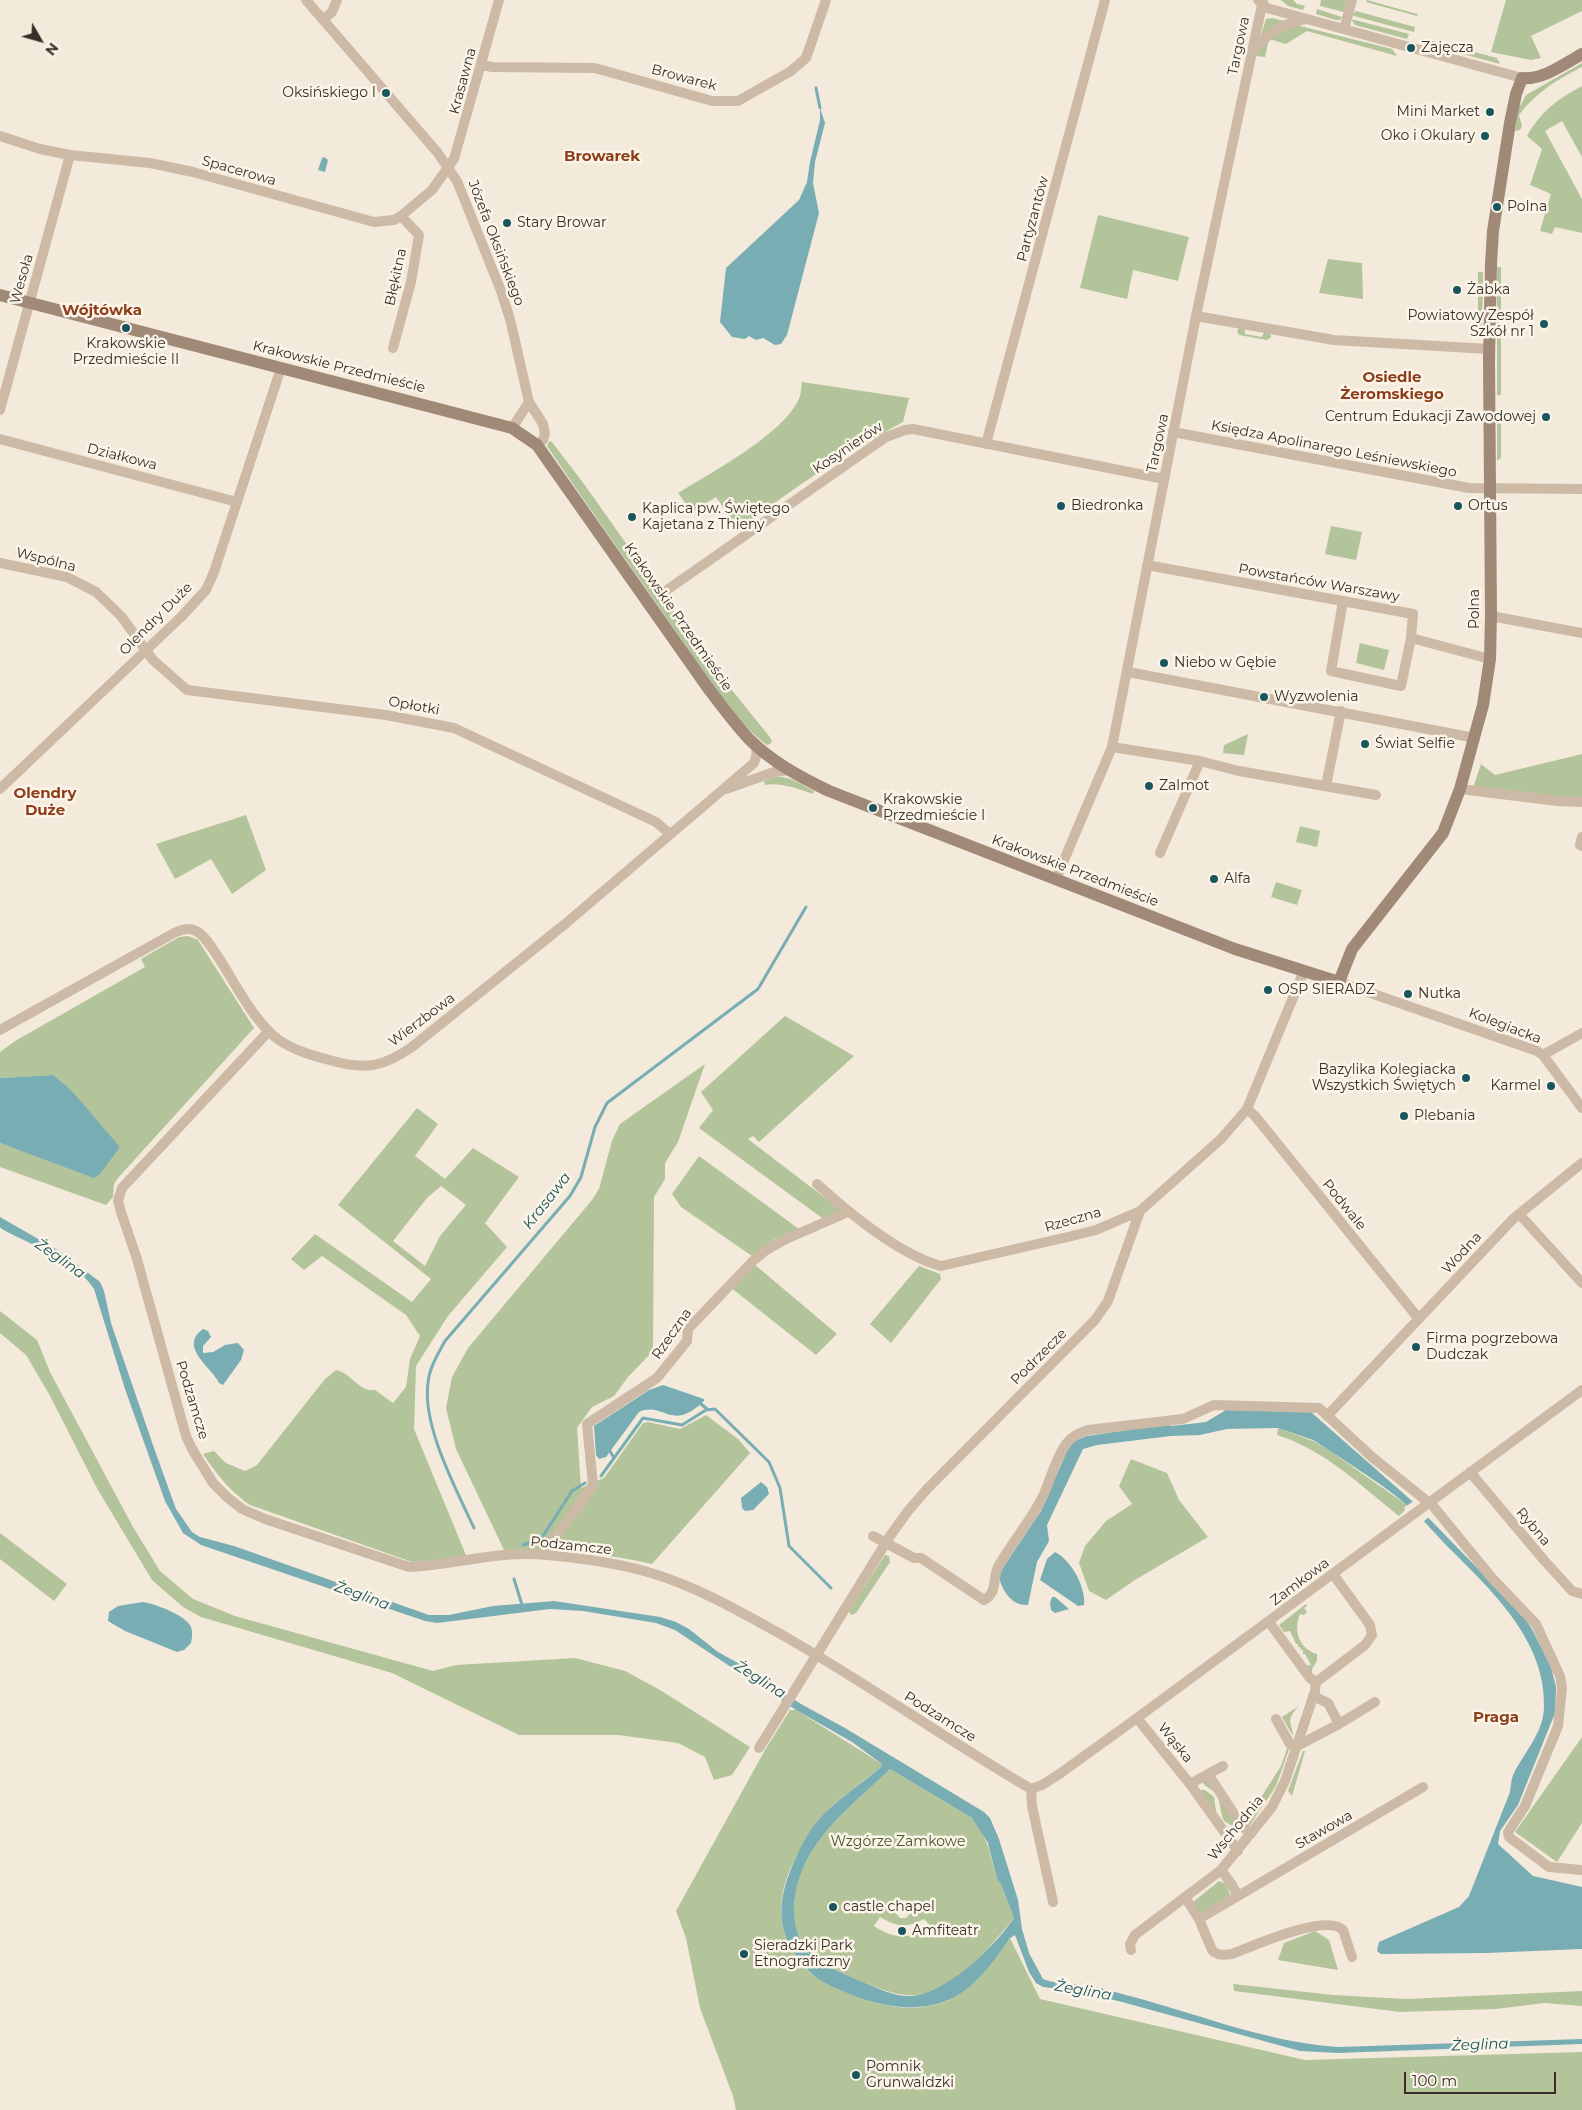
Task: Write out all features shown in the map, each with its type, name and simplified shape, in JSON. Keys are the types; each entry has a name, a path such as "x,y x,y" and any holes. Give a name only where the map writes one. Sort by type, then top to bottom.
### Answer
{"street":[{"name":"Józefa Oksińskiego","path":"306,0 449,167 464,196 510,319 529,402 543,424 545,434 543,440 537,445"},
{"path":"323,20 332,12 337,0"},
{"name":"Krasawna","path":"449,167 459,146 499,0"},
{"name":"Browarek","path":"482,65 492,67 595,68 712,101 738,101 791,71 806,58 826,0"},
{"name":"Partyzantów","path":"986,444 1105,0"},
{"path":"1344,29 1352,0"},
{"path":"1261,1 1267,8 1522,78 1543,75 1582,54"},
{"name":"Targowa","path":"1056,879 1112,746 1128,672 1196,316 1261,1"},
{"path":"1251,54 1272,31 1281,26 1306,19"},
{"name":"Polna","path":"1339,982 1352,950 1444,834 1460,789 1483,705 1490,659 1491,616 1489,349 1493,232 1510,123 1516,94 1522,78"},
{"name":"Spacerowa","path":"0,136 40,149 70,155 158,164 374,222 394,220 401,216 432,190 449,167"},
{"name":"Wesoła","path":"0,410 70,155"},
{"name":"Błękitna","path":"393,348 411,282 418,235 401,216"},
{"name":"Krakowskie Przedmieście","path":"0,295 512,428 537,445 708,688 735,722 757,746 789,770 829,791 1234,949 1339,982"},
{"path":"1196,316 1334,340 1489,349"},
{"name":"Olendry Duże","path":"0,789 206,590 214,572 281,368"},
{"path":"512,428 529,402"},
{"name":"Kosynierów","path":"664,592 896,432 913,429 1164,479"},
{"name":"Księdza Apolinarego Leśniewskiego","path":"1173,432 1468,488 1582,488"},
{"name":"Działkowa","path":"0,439 237,502"},
{"name":"Wspólna","path":"0,563 67,577 96,592 121,616 145,650"},
{"name":"Powstańców Warszawy","path":"1147,566 1413,614 1411,638"},
{"path":"1344,601 1331,671 1401,686 1411,638 1490,659"},
{"path":"1491,616 1502,616 1582,633"},
{"name":"Opłotki","path":"145,650 182,687 192,692 394,716 426,721 462,731 656,822 670,834"},
{"path":"1128,672 1342,711 1475,738"},
{"path":"1326,786 1342,711"},
{"name":"Wierzbowa","path":"0,1030 174,933 190,928 196,930 207,941 269,1031 289,1046 310,1055 347,1065 365,1067 396,1058 565,924 754,763 757,746"},
{"path":"1112,746 1200,760 1239,771 1376,795"},
{"path":"1160,853 1200,760"},
{"name":"Wierzbowa","path":"720,791 774,772 789,770"},
{"path":"1460,789 1557,801 1582,802"},
{"path":"1582,838 1580,845 1582,846"},
{"name":"Podrzecze","path":"759,1748 908,1511 927,1488 1095,1320 1108,1301 1140,1211 1208,1151 1247,1109 1304,971"},
{"name":"Kolegiacka","path":"1339,982 1519,1044 1543,1055 1582,1108"},
{"name":"Podzamcze","path":"269,1031 122,1188 118,1201 138,1259 186,1436 202,1469 213,1483 242,1509 265,1519 409,1567 434,1566 491,1555 546,1555 624,1566 652,1573 708,1594 816,1655 915,1719 1031,1789"},
{"path":"1543,1055 1582,1033"},
{"name":"Podwale","path":"1247,1109 1261,1123 1419,1319"},
{"name":"Wodna","path":"1328,1416 1518,1214 1582,1163"},
{"name":"Rzeczna","path":"817,1184 848,1212 906,1251 941,1266 1096,1230 1140,1211"},
{"name":"Rzeczna","path":"546,1555 550,1545 593,1485 587,1424 657,1378 687,1341 688,1329 753,1261 784,1240 848,1212"},
{"path":"1518,1214 1582,1283"},
{"name":"Zamkowa","path":"1031,1789 1042,1785 1058,1775 1137,1718 1582,1390"},
{"path":"873,1536 914,1558 921,1558 984,1600 990,1597 994,1588 997,1569 1043,1497 1060,1454 1075,1435 1088,1430 1183,1419 1214,1405 1318,1408 1428,1504 1492,1578 1536,1624 1560,1676 1562,1688 1558,1726 1525,1806 1508,1832 1509,1837 1549,1867 1582,1870"},
{"name":"Rybna","path":"1470,1472 1542,1559 1572,1591 1581,1594"},
{"path":"1269,1622 1310,1678 1316,1682 1365,1645 1372,1635 1370,1625 1333,1574"},
{"name":"Wschodnia","path":"1131,1950 1130,1944 1135,1936 1221,1870 1252,1834 1278,1797 1297,1746 1316,1682"},
{"path":"1313,1696 1328,1703 1339,1724"},
{"path":"1276,1719 1290,1744 1297,1746 1375,1702"},
{"name":"Wąska","path":"1137,1718 1190,1784 1238,1851"},
{"name":"Wąska","path":"1190,1784 1223,1766"},
{"path":"1208,1774 1242,1826 1252,1834"},
{"name":"Stawowa","path":"1199,1919 1423,1787"},
{"path":"1031,1789 1032,1806 1053,1902"},
{"path":"1221,1870 1238,1896"},
{"path":"1185,1897 1199,1919 1214,1953 1224,1955 1307,1926 1325,1926 1340,1927 1343,1930 1352,1957"}],"green space":[{"path":"1281,0 1293,0 1297,4 1305,6 1303,10 1288,6"},
{"path":"1321,0 1347,0 1344,12 1320,6"},
{"path":"1367,0 1418,14 1417,16 1366,2"},
{"path":"1506,0 1582,0 1582,11 1531,36 1541,58 1531,60 1491,52"},
{"path":"1317,9 1342,17 1340,20 1336,20 1316,14"},
{"path":"1356,11 1415,27 1414,32 1354,16 1352,14"},
{"path":"1272,18 1285,21 1260,38 1266,19"},
{"path":"1351,19 1409,34 1407,39 1355,25"},
{"path":"1296,25 1392,49 1397,56 1307,31 1286,44 1269,39 1265,57 1256,56 1267,40 1277,31"},
{"path":"1422,38 1497,58 1500,64 1421,43"},
{"path":"1582,63 1582,67 1556,82 1532,100 1519,115 1522,126 1520,130 1515,131 1519,108 1526,95"},
{"path":"1582,86 1582,157 1562,121 1545,131 1582,199 1582,233 1555,227 1552,234 1540,231 1551,194 1530,185 1542,149 1527,136 1544,112"},
{"path":"1098,215 1189,237 1178,281 1133,270 1127,299 1080,288"},
{"path":"1328,259 1362,263 1363,299 1319,293"},
{"path":"1497,267 1501,267 1501,395 1497,395"},
{"path":"1478,272 1483,272 1482,338 1478,338"},
{"path":"1239,328 1245,329 1245,334 1262,337 1264,332 1270,333 1271,337 1267,340 1239,335 1237,331"},
{"path":"802,382 909,398 903,422 839,459 738,529 716,497 692,512 678,493 744,452 776,427 789,414 798,401"},
{"path":"1497,410 1501,410 1501,458 1497,461"},
{"path":"549,441 552,442 584,484 718,673 769,736 772,741 770,744 767,745 741,722 719,694 547,446"},
{"path":"1331,526 1362,532 1356,560 1325,554"},
{"path":"1360,643 1389,650 1384,670 1356,663"},
{"path":"1248,734 1244,755 1223,753 1224,745"},
{"path":"1582,754 1582,800 1472,791 1481,764 1495,775"},
{"path":"775,777 795,781 814,791 813,794 783,785 765,785 764,781"},
{"path":"246,815 266,870 232,894 211,859 175,879 156,844"},
{"path":"1300,826 1320,831 1317,847 1296,842"},
{"path":"1276,882 1302,890 1297,905 1271,897"},
{"path":"188,936 198,940 254,1028 118,1178 114,1184 113,1197 106,1205 0,1167 0,1143 43,1158 111,1157 120,1147 53,1075 0,1078 0,1052 15,1041 145,967 141,959 179,937"},
{"path":"785,1016 854,1056 759,1142 753,1136 748,1139 842,1211 822,1218 699,1128 713,1110 701,1092"},
{"path":"705,1064 678,1142 665,1163 665,1179 654,1197 653,1351 628,1377 614,1396 592,1407 577,1428 581,1488 604,1478 643,1423 648,1422 680,1429 706,1415 738,1439 750,1453 652,1564 578,1552 504,1550 456,1449 446,1408 452,1377 468,1348 592,1200 599,1189 612,1141 620,1124"},
{"path":"417,1108 438,1124 415,1156 445,1179 473,1148 519,1177 485,1223 507,1247 448,1316 416,1366 414,1429 470,1565 412,1562 250,1505 224,1482 203,1454 214,1451 226,1463 245,1471 257,1465 325,1379 336,1370 342,1372 364,1388 375,1390 393,1403 406,1387 410,1359 420,1336 406,1315 322,1256 304,1270 291,1259 315,1234 412,1302 431,1279 338,1205","holes":["441,1186 466,1205 440,1236 425,1266 393,1241 427,1198"]},
{"path":"699,1156 799,1229 775,1239 752,1256 681,1207 672,1194"},
{"path":"754,1264 837,1334 816,1355 730,1287"},
{"path":"919,1266 940,1274 941,1279 891,1343 870,1324"},
{"path":"0,1311 37,1340 50,1372 133,1527 160,1571 193,1599 235,1616 433,1671 456,1665 575,1658 625,1671 660,1690 750,1747 732,1775 714,1780 705,1757 678,1743 618,1735 519,1735 392,1673 201,1617 183,1607 152,1580 98,1490 49,1394 26,1355 0,1333"},
{"path":"1278,1428 1313,1441 1327,1449 1407,1505 1404,1508 1405,1510 1399,1516 1326,1459 1277,1435"},
{"path":"1131,1459 1167,1473 1179,1500 1208,1537 1135,1580 1106,1600 1089,1591 1079,1563 1085,1546 1106,1521 1132,1504 1119,1486"},
{"path":"0,1533 67,1584 54,1601 0,1559"},
{"path":"885,1555 889,1556 890,1562 856,1613 851,1615 849,1611"},
{"path":"1306,1604 1307,1606 1304,1608 1307,1612 1304,1615 1300,1614 1297,1626 1302,1643 1311,1652 1317,1654 1317,1661 1312,1669 1312,1674 1305,1666 1311,1665 1305,1654 1303,1654 1303,1650 1298,1647 1290,1631 1284,1632 1279,1625"},
{"path":"1299,1706 1290,1721 1293,1736 1282,1717"},
{"path":"790,1710 796,1710 882,1764 880,1768 840,1799 817,1822 797,1856 785,1885 781,1914 783,1929 789,1944 801,1963 818,1979 842,1991 884,2005 907,2008 930,2006 953,1998 970,1987 992,1963 1010,1938 1040,1999 1305,2060 1582,2052 1582,2110 736,2110 733,2096 700,2008 686,1938 676,1911 765,1750"},
{"path":"1582,1737 1582,1823 1557,1862 1515,1832"},
{"path":"1288,1746 1290,1747 1276,1786 1248,1828 1244,1824 1281,1766"},
{"path":"1303,1751 1305,1751 1292,1796 1288,1791"},
{"name":"Wzgórze Zamkowe","path":"890,1769 972,1818 979,1826 988,1846 997,1879 1001,1884 1014,1918 995,1941 961,1974 936,1989 914,1995 892,1993 830,1968 813,1956 805,1947 796,1927 794,1916 798,1882 810,1855 819,1841 829,1828","holes":["905,1900 912,1906 912,1912 906,1918 900,1918 894,1911 895,1906 898,1902","880,1917 891,1923 902,1925 913,1924 924,1919 931,1926 917,1934 909,1936 895,1935 874,1926"]},
{"path":"1207,1780 1241,1831 1224,1821 1217,1796 1202,1781"},
{"path":"1198,1790 1205,1790 1214,1797 1217,1818"},
{"path":"1219,1881 1226,1884 1231,1897 1202,1913 1198,1912 1193,1902"},
{"path":"1315,1931 1329,1940 1338,1970 1278,1960 1284,1943"},
{"path":"1233,1984 1333,1995 1407,1999 1582,1991 1582,2006 1544,2003 1496,2009 1400,2012 1234,1991"}],"water":[{"path":"820,108 825,123 815,162 813,183 819,213 787,335 781,344 775,345 763,338 756,340 749,336 745,339 732,337 720,322 726,268 799,200 807,182 820,120"},
{"path":"324,157 328,160 325,172 318,170"},
{"path":"53,1075 71,1090 120,1147 100,1174 94,1178 0,1143 0,1078"},
{"name":"Żeglina","path":"0,1217 61,1252 100,1282 104,1291 111,1323 176,1509 192,1532 200,1537 234,1546 429,1615 449,1615 493,1606 554,1601 660,1617 676,1622 689,1629 718,1652 801,1704 845,1728 984,1812 990,1818 999,1839 1018,1900 1022,1929 1029,1953 1043,1979 1057,1983 1102,1988 1256,2033 1310,2044 1338,2047 1582,2039 1582,2044 1338,2053 1300,2051 1122,2002 1081,1992 1043,1987 1036,1983 1029,1972 1015,1935 1010,1938 978,1980 962,1993 941,2003 917,2007 893,2006 857,1997 829,1985 809,1971 791,1947 781,1915 784,1892 791,1869 815,1824 833,1805 880,1768 882,1764 852,1742 796,1710 675,1630 656,1623 583,1611 550,1609 437,1623 425,1621 201,1545 183,1533 165,1501 125,1389 94,1289 76,1269 64,1261 0,1227","holes":["890,1769 972,1818 988,1843 997,1879 1001,1884 1014,1918 995,1942 954,1978 924,1994 910,1996 893,1994 837,1971 813,1956 805,1947 796,1927 794,1916 794,1904 802,1871 810,1855 829,1828"]},
{"path":"203,1329 208,1331 211,1337 203,1346 203,1353 213,1352 225,1345 238,1343 244,1350 241,1360 223,1385 219,1383 199,1358 195,1350 196,1336"},
{"path":"663,1385 704,1399 704,1401 683,1415 676,1416 655,1410 639,1412 606,1457 599,1459 596,1455 594,1426 649,1390"},
{"path":"1226,1410 1311,1412 1412,1501 1522,1614 1532,1629 1551,1667 1556,1687 1555,1713 1518,1805 1500,1831 1498,1844 1533,1876 1582,1887 1582,1949 1486,1953 1381,1954 1377,1951 1379,1942 1459,1907 1469,1896 1510,1792 1513,1775 1540,1726 1544,1708 1542,1683 1536,1660 1526,1638 1496,1597 1418,1515 1399,1498 1313,1440 1278,1428 1227,1429 1200,1435 1171,1436 1097,1445 1083,1449 1047,1525 1049,1541 1037,1562 1028,1605 1016,1603 1008,1596 998,1575 1041,1511 1067,1451 1074,1441 1087,1436 1168,1424 1172,1426 1206,1422"},
{"path":"761,1482 767,1487 769,1494 753,1510 745,1511 742,1508 741,1498"},
{"path":"1055,1552 1067,1561 1080,1582 1083,1590 1084,1605 1078,1606 1040,1580 1047,1559"},
{"path":"1052,1597 1055,1597 1069,1609 1055,1613 1051,1610 1050,1603"},
{"path":"143,1602 177,1614 188,1623 192,1633 191,1643 184,1650 177,1652 125,1631 108,1621 109,1612 118,1606"}],"pier":[{"path":"1415,1500 1430,1516 1422,1523 1405,1507"}],"waterway":[{"name":"Krasawa","path":"816,88 820,108"},
{"name":"Krasawa","path":"474,1528 442,1457 430,1418 428,1400 429,1377 445,1341 570,1196 581,1177 595,1127 607,1103 758,989 806,907"},
{"path":"701,1404 707,1409"},
{"path":"601,1476 643,1418 682,1425 706,1410 715,1409 769,1462 780,1488 789,1546 831,1588"},
{"path":"610,1451 614,1458"},
{"path":"523,1545 541,1539 572,1491 585,1483"},
{"name":"Krasawa","path":"514,1579 522,1605"}],"place":[{"name":"Zajęcza","path":"1411,48"},
{"name":"Oksińskiego I","path":"386,93"},
{"name":"Mini Market","path":"1490,112"},
{"name":"Oko i Okulary","path":"1485,136"},
{"name":"Polna","path":"1497,207"},
{"name":"Stary Browar","path":"507,223"},
{"name":"Żabka","path":"1457,290"},
{"name":"Powiatowy Zespół Szkół nr 1","path":"1544,324"},
{"name":"Krakowskie Przedmieście II","path":"126,328"},
{"name":"Centrum Edukacji Zawodowej","path":"1546,417"},
{"name":"Biedronka","path":"1061,506"},
{"name":"Ortus","path":"1458,506"},
{"name":"Kaplica pw. Świętego Kajetana z Thieny","path":"632,517"},
{"name":"Niebo w Gębie","path":"1164,663"},
{"name":"Wyzwolenia","path":"1264,697"},
{"name":"Świat Selfie","path":"1365,744"},
{"name":"Zalmot","path":"1149,786"},
{"name":"Krakowskie Przedmieście I","path":"873,808"},
{"name":"Alfa","path":"1214,879"},
{"name":"OSP SIERADZ","path":"1268,990"},
{"name":"Nutka","path":"1408,994"},
{"name":"Bazylika Kolegiacka Wszystkich Świętych","path":"1466,1078"},
{"name":"Karmel","path":"1551,1086"},
{"name":"Plebania","path":"1404,1116"},
{"name":"Firma pogrzebowa Dudczak","path":"1416,1347"},
{"name":"castle chapel","path":"833,1907"},
{"name":"Amfiteatr","path":"902,1931"},
{"name":"Sieradzki Park Etnograficzny","path":"744,1954"},
{"name":"Pomnik Grunwaldzki","path":"856,2075"}],"district":[{"name":"Browarek","path":"602,157"},
{"name":"Wójtówka","path":"102,311"},
{"name":"Osiedle Żeromskiego","path":"1392,386"},
{"name":"Olendry Duże","path":"45,802"},
{"name":"Praga","path":"1496,1718"}]}
